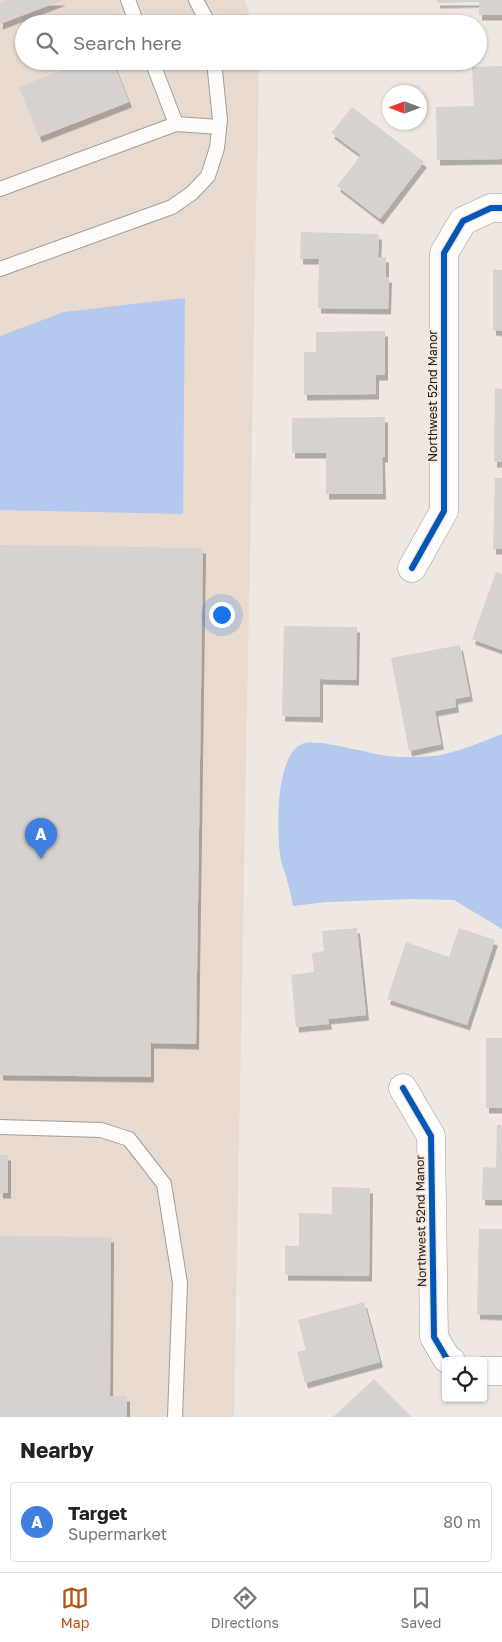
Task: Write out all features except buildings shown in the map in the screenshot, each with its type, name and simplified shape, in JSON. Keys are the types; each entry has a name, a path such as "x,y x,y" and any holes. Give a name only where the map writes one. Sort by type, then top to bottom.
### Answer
{"street":[{"name":"Northwest 52nd Manor","path":"412,568 444,511 444,253 463,221 491,208 502,208"},
{"name":"Northwest 52nd Manor","path":"403,1088 431,1136 434,1337 447,1357"},
{"path":"487,1372 502,1371"}],"lane":[{"path":"128,0 134,15"},
{"path":"196,0 204,15"},
{"path":"155,70 176,124"},
{"path":"0,268 172,207 192,193 208,176 217,148 219,127 215,70"},
{"path":"0,189 176,124 219,127"},
{"path":"0,1127 101,1130 129,1139 164,1184 180,1283 175,1417"}],"shaded area":[{"path":"0,0 245,0 249,15 15,15 15,70 259,70 234,1417 0,1417"}],"water":[{"path":"185,298 183,514 0,510 0,336 64,312"},
{"path":"502,734 502,929 454,900 410,899 327,902 293,906 281,858 278,829 282,778 293,751 302,744 321,743 389,756 431,756 457,751"}],"cycle path":[{"path":"412,568 444,511 444,253 463,221 491,208 502,208"},
{"path":"403,1088 431,1136 434,1337 446,1357"}],"place":[{"name":"Target","path":"41,859"}]}
